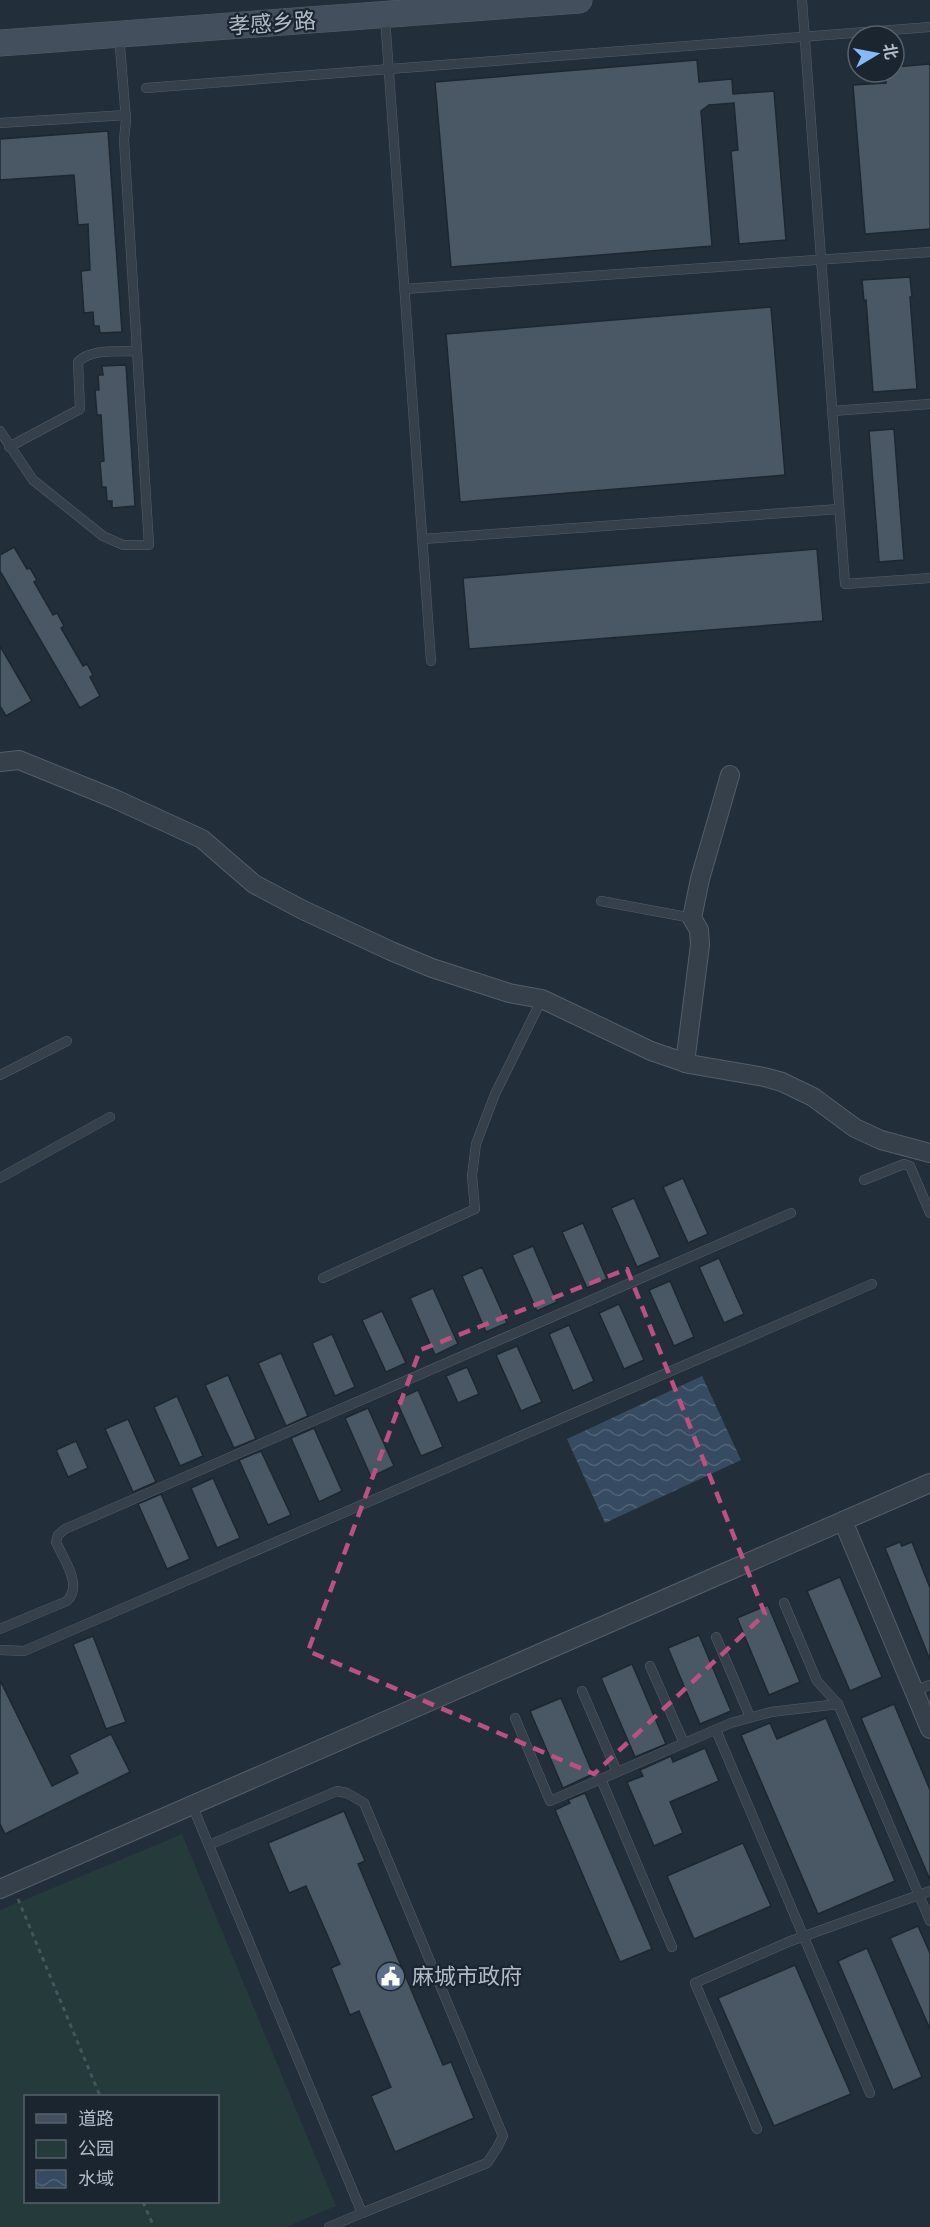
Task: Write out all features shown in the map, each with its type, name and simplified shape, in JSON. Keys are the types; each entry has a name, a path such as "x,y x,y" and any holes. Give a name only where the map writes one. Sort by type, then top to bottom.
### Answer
{"main road":[{"name":"孝感乡路","path":"0,43 579,0"}],"street":[{"path":"0,762 19,760 115,799 202,839 254,884 303,910 391,951 432,968 498,990 542,999 651,1051 685,1063 782,1082 813,1097 855,1128 881,1140 930,1153"},
{"path":"685,1063 700,945 699,930 692,918 700,879 730,775"},
{"path":"6,1886 930,1483"},
{"path":"843,1521 922,1688 930,1729"}],"lane":[{"path":"802,0 844,584 930,578"},
{"path":"385,15 431,661"},
{"path":"146,88 930,27"},
{"path":"0,431 33,480 103,536 123,546 149,545 124,140 126,115 119,35"},
{"path":"0,123 126,115"},
{"path":"405,289 930,252"},
{"path":"9,447 80,409 78,362 82,357 92,354 137,351"},
{"path":"832,411 930,404"},
{"path":"423,539 839,509"},
{"path":"602,901 692,918"},
{"path":"323,1278 475,1209 472,1176 476,1144 495,1094 542,999"},
{"path":"0,1075 67,1041"},
{"path":"0,1178 110,1117"},
{"path":"864,1180 904,1164 910,1166 930,1213"},
{"path":"0,1629 67,1601 72,1595 74,1584 56,1542 58,1535 65,1528 791,1213"},
{"path":"0,1650 24,1651 872,1284"},
{"path":"784,1603 817,1681 838,1704 930,1921"},
{"path":"716,1637 750,1717"},
{"path":"650,1666 684,1743"},
{"path":"582,1691 617,1772"},
{"path":"515,1718 550,1801 750,1717 771,1712 838,1704"},
{"path":"716,1730 870,2092"},
{"path":"601,1779 672,1947"},
{"path":"208,1845 337,1791 347,1793 364,1803 503,2136 487,2163 329,2227"},
{"path":"192,1805 362,2213"},
{"path":"757,2129 695,1983 803,1936 930,1891"}],"path":[{"path":"6,1886 99,2095"},
{"path":"143,2203 154,2227"}],"highlighted area":[{"path":"627,1269 765,1614 594,1774 308,1651 420,1350"}],"green space":[{"path":"182,1834 336,2206 286,2227 0,2227 0,1910"}],"water":[{"path":"702,1376 741,1460 605,1523 567,1439"}],"building":[{"path":"697,60 699,82 732,79 733,94 774,91 786,240 739,244 731,151 738,150 734,103 709,105 701,111 712,246 451,267 435,82"},
{"path":"930,64 930,229 865,234 853,85 906,84 906,66"},
{"path":"108,131 122,332 100,333 99,326 94,326 93,312 84,313 81,271 90,270 88,224 78,225 74,175 0,180 0,139"},
{"path":"910,277 917,389 873,392 866,300 864,301 862,280"},
{"path":"771,307 785,475 460,502 446,334"},
{"path":"126,365 135,506 112,508 112,501 107,501 106,487 102,487 100,462 104,461 101,415 97,415 95,390 99,390 98,375 103,375 102,366"},
{"path":"894,429 904,560 879,562 869,431"},
{"path":"14,547 27,569 30,568 37,580 34,582 53,615 57,613 64,626 61,628 83,666 87,664 93,675 90,677 100,696 80,708 0,571 0,555"},
{"path":"817,549 823,621 469,649 463,578"},
{"path":"0,646 32,701 6,716 0,706"},
{"path":"683,1178 708,1234 688,1243 663,1187"},
{"path":"634,1198 660,1257 637,1267 611,1208"},
{"path":"583,1223 607,1279 587,1288 562,1232"},
{"path":"533,1246 557,1302 537,1311 512,1255"},
{"path":"719,1258 744,1314 724,1323 699,1267"},
{"path":"482,1267 507,1323 486,1332 462,1276"},
{"path":"670,1281 694,1337 674,1346 649,1290"},
{"path":"433,1288 458,1344 435,1355 410,1298"},
{"path":"619,1304 644,1360 624,1369 599,1313"},
{"path":"382,1311 406,1363 386,1372 362,1320"},
{"path":"569,1325 594,1381 573,1391 549,1334"},
{"path":"332,1334 355,1387 335,1396 312,1343"},
{"path":"517,1346 542,1402 521,1411 496,1355"},
{"path":"281,1353 308,1416 286,1426 258,1363"},
{"path":"467,1367 479,1394 458,1403 446,1376"},
{"path":"228,1375 256,1439 234,1448 205,1385"},
{"path":"418,1390 443,1447 421,1456 396,1400"},
{"path":"177,1396 203,1456 180,1466 154,1407"},
{"path":"368,1408 394,1466 371,1477 345,1418"},
{"path":"128,1419 156,1482 133,1492 105,1429"},
{"path":"314,1428 342,1491 319,1502 291,1438"},
{"path":"76,1441 88,1468 68,1477 56,1450"},
{"path":"261,1451 291,1515 268,1525 239,1460"},
{"path":"213,1478 240,1538 217,1548 191,1488"},
{"path":"161,1494 190,1559 167,1569 138,1504"},
{"path":"900,1542 902,1546 912,1542 930,1588 930,1660 885,1548"},
{"path":"840,1577 882,1677 850,1691 807,1591"},
{"path":"768,1605 800,1682 769,1695 737,1618"},
{"path":"699,1635 731,1711 700,1724 668,1648"},
{"path":"93,1636 126,1722 106,1729 73,1644"},
{"path":"632,1664 666,1744 635,1757 601,1678"},
{"path":"0,1680 52,1786 78,1773 69,1755 111,1734 130,1772 5,1834 0,1824"},
{"path":"561,1698 593,1774 563,1788 530,1711"},
{"path":"894,1704 930,1790 930,1880 861,1718"},
{"path":"826,1718 895,1881 818,1914 741,1735 770,1723 777,1739"},
{"path":"705,1748 719,1781 670,1802 683,1833 654,1846 627,1782 643,1776 640,1770 671,1756 673,1762"},
{"path":"585,1793 652,1949 620,1962 555,1810 570,1803 568,1800"},
{"path":"344,1811 365,1861 358,1864 443,2065 451,2062 474,2118 395,2152 371,2096 391,2087 359,2011 350,2015 331,1968 340,1964 306,1886 289,1893 268,1843"},
{"path":"743,1843 771,1906 694,1939 667,1876"},
{"path":"918,1926 930,1953 930,2029 890,1938"},
{"path":"867,1948 922,2077 893,2090 838,1961"},
{"path":"795,1965 851,2094 774,2126 718,1998"}],"place":[{"name":"麻城市政府","path":"391,1976"}]}
